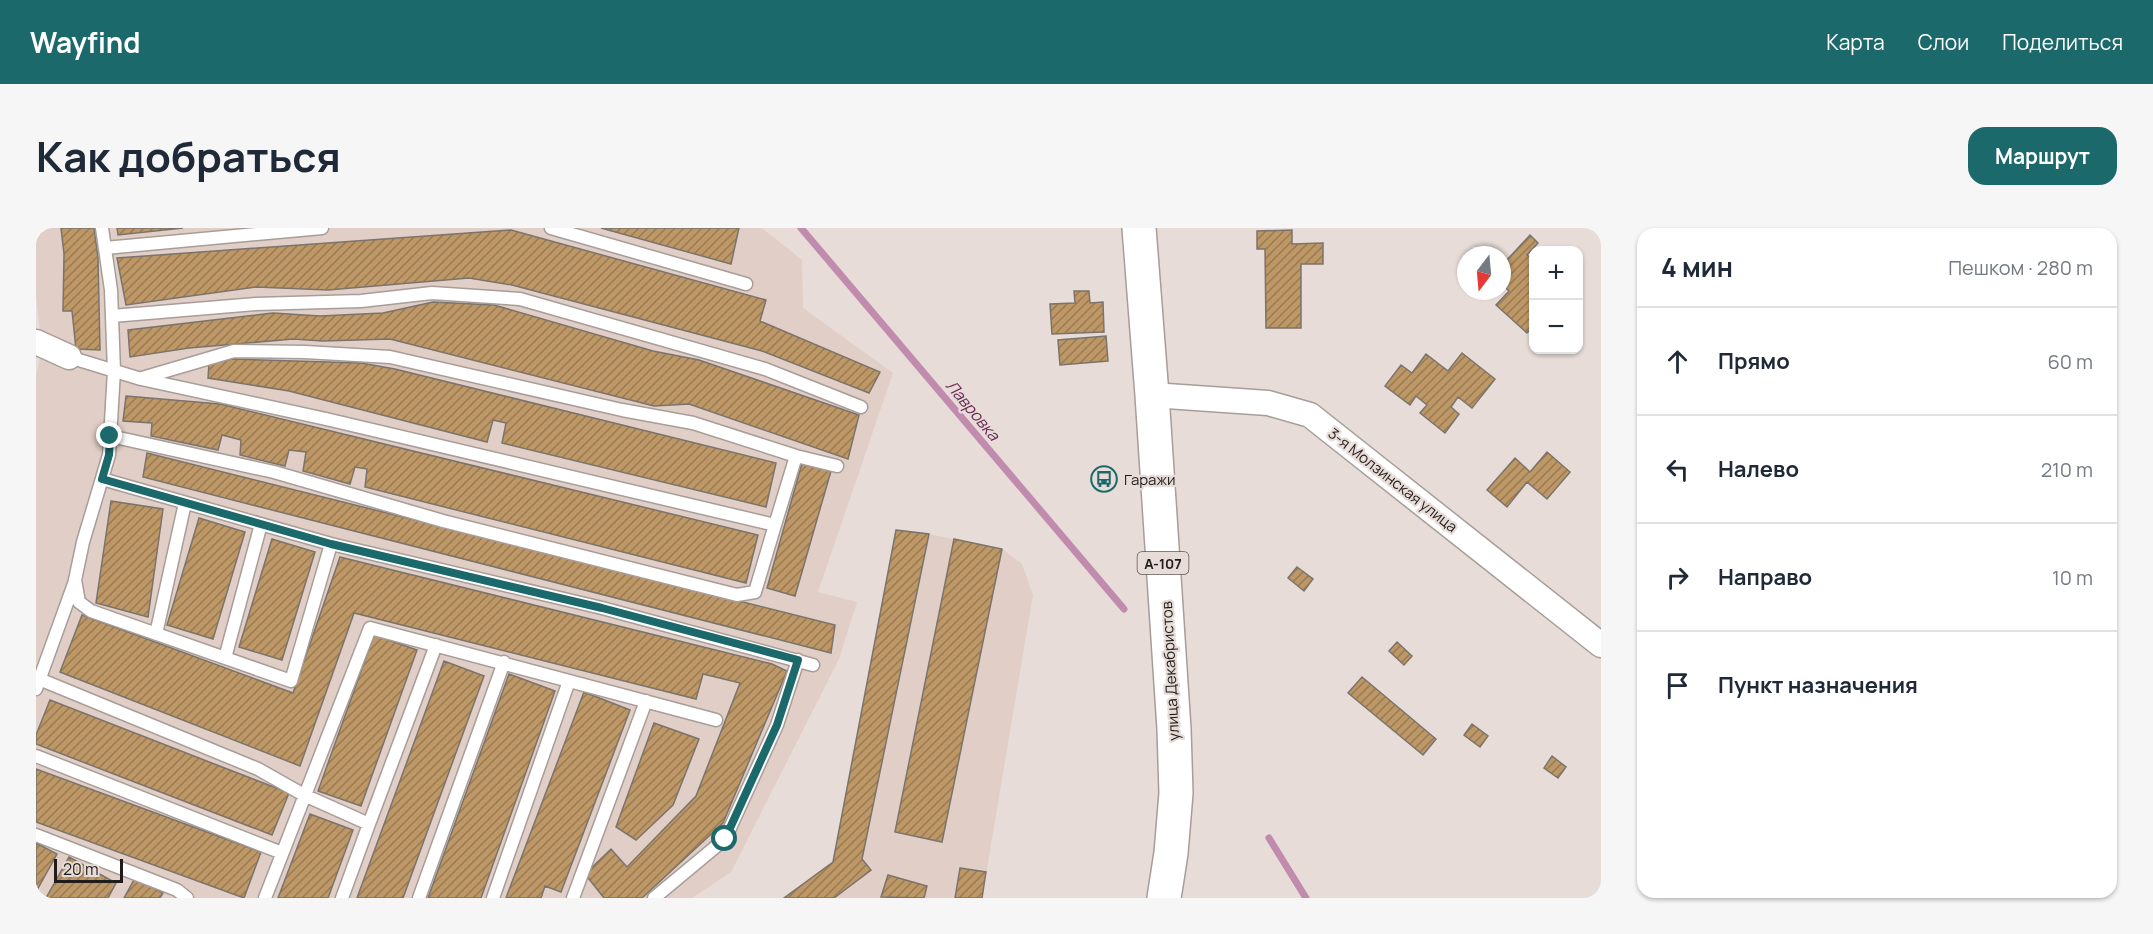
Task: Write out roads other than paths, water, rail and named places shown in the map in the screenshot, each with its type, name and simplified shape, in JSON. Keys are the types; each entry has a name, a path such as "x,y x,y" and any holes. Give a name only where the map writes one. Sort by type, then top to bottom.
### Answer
{"highway":[{"name":"улица Декабристов","path":"1139,228 1174,729 1176,794 1164,898"}],"street":[{"path":"36,342 69,357"},
{"name":"3-я Молзинская улица","path":"1152,395 1268,403 1310,415 1601,645"}],"lane":[{"path":"102,228 112,316 114,371 109,455 83,542 75,580 38,684 258,769 304,795 369,824"},
{"path":"105,248 322,228"},
{"path":"551,228 746,284"},
{"path":"112,316 256,304 362,301 432,292 520,299 765,369 861,407"},
{"path":"141,379 234,351 390,357 622,410 693,423 796,456 837,466"},
{"path":"69,357 141,379 326,418 775,525"},
{"path":"110,436 274,472 443,521 737,595 755,592 796,456"},
{"path":"102,479 331,544 602,608 813,665"},
{"path":"156,634 185,503"},
{"path":"225,658 261,524"},
{"path":"75,580 79,602 91,611 291,681 331,544"},
{"path":"265,898 370,628 716,720"},
{"path":"342,898 436,645"},
{"path":"654,898 725,839 777,725 798,660"},
{"path":"419,898 504,662"},
{"path":"493,898 569,681"},
{"path":"573,898 646,701"},
{"path":"36,756 282,853"},
{"path":"36,835 177,890 187,898"}],"waterway":[{"name":"Лавровка","path":"801,228 1124,609"},
{"name":"Лавровка","path":"1269,838 1306,898"}],"place":[{"name":"Гаражи","path":"1104,479"}]}
